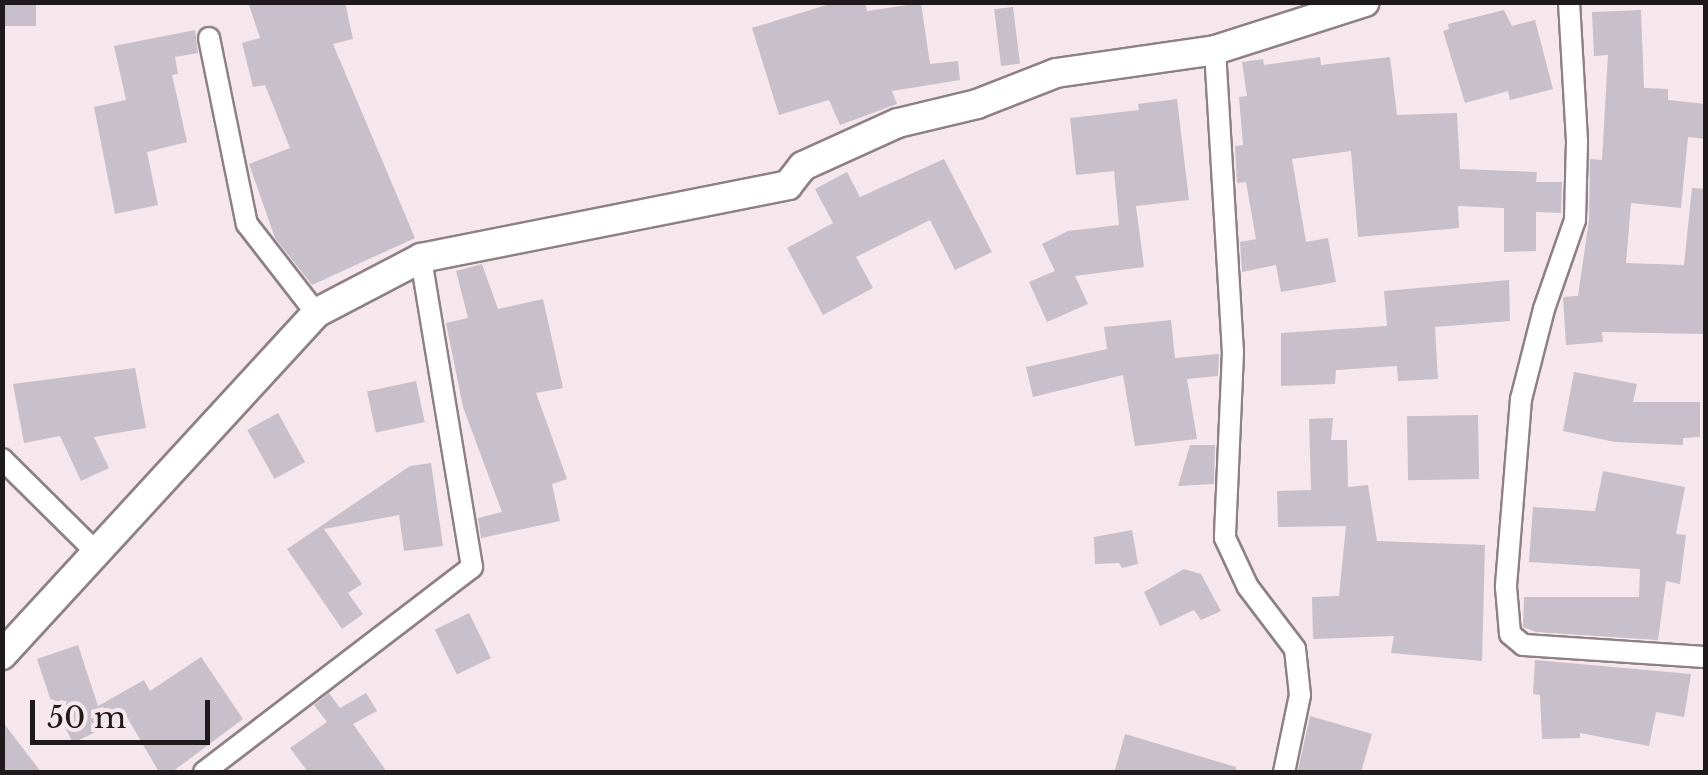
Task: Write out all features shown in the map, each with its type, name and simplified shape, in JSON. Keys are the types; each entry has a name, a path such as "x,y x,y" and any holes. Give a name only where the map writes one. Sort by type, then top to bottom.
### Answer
{"street":[{"path":"2,655 316,313 421,258 788,185 803,166 898,122 977,104 1056,73 1215,50 1365,2"},
{"path":"1569,2 1577,142 1575,220 1544,309 1521,398 1506,587 1510,634 1523,644 1706,657"},
{"path":"209,38 247,224 316,313"},
{"path":"1215,50 1233,352 1225,538 1248,587 1295,649 1300,695 1284,772"},
{"path":"204,772 472,567 421,258"},
{"path":"2,459 98,554"}],"building":[{"path":"2,2 36,2 36,26 2,26"},
{"path":"248,2 345,2 353,39 333,44 415,238 312,285 275,238 249,164 290,148 265,85 253,87 242,43 260,38"},
{"path":"836,2 865,2 867,11 921,3 930,64 958,61 960,80 892,91 897,104 840,125 829,100 779,115 752,28"},
{"path":"1013,7 1020,64 1001,66 994,9"},
{"path":"1504,10 1512,26 1535,20 1553,89 1510,100 1508,91 1465,103 1443,31 1449,29 1448,24"},
{"path":"1641,10 1644,88 1668,89 1668,100 1706,104 1706,139 1688,137 1681,208 1631,203 1626,263 1684,265 1692,188 1706,189 1704,334 1602,332 1603,342 1566,345 1563,297 1578,296 1589,220 1590,159 1602,160 1608,55 1594,56 1592,12"},
{"path":"195,30 198,53 175,57 178,74 172,75 187,142 147,152 158,205 115,214 94,107 126,100 114,46"},
{"path":"1320,57 1321,65 1390,57 1397,115 1457,113 1460,169 1537,172 1536,182 1562,182 1561,213 1536,212 1536,251 1504,252 1504,208 1458,206 1459,228 1358,237 1351,151 1292,159 1306,242 1328,238 1336,282 1281,292 1276,265 1242,272 1240,242 1256,239 1246,182 1237,183 1235,146 1243,145 1239,97 1247,96 1242,62 1263,59 1264,65"},
{"path":"1177,99 1189,200 1136,206 1144,267 1075,276 1088,304 1047,322 1029,282 1055,271 1042,244 1068,231 1119,225 1114,171 1076,175 1070,118 1139,110 1138,104"},
{"path":"944,159 992,252 955,270 930,220 856,257 873,288 823,315 787,248 833,223 815,189 847,172 860,197"},
{"path":"482,264 498,309 543,299 563,388 536,393 567,479 552,484 560,521 481,538 478,518 502,512 463,407 446,323 468,318 456,271"},
{"path":"1509,280 1510,321 1435,327 1438,379 1398,381 1397,366 1336,370 1335,384 1281,386 1281,333 1387,326 1384,291"},
{"path":"1171,320 1175,358 1219,354 1218,376 1187,379 1197,439 1135,446 1123,375 1033,397 1026,367 1107,349 1104,327"},
{"path":"135,368 146,428 94,437 109,468 81,481 60,436 24,443 13,384"},
{"path":"1574,372 1637,384 1633,402 1700,402 1700,437 1683,438 1683,445 1615,442 1563,431"},
{"path":"416,381 425,422 376,432 367,391"},
{"path":"278,413 305,462 275,479 247,430"},
{"path":"1478,415 1479,479 1408,480 1407,416"},
{"path":"1333,418 1331,440 1347,440 1348,487 1368,485 1377,541 1485,545 1482,661 1391,653 1394,636 1313,639 1312,597 1339,596 1346,526 1278,527 1277,491 1311,490 1309,419"},
{"path":"1190,445 1215,445 1214,484 1178,486"},
{"path":"431,463 443,546 404,551 399,515 324,529 362,584 348,593 363,614 342,629 287,549 410,466"},
{"path":"1603,471 1685,487 1676,534 1686,535 1680,584 1666,581 1658,640 1536,632 1523,627 1524,597 1639,597 1640,569 1529,562 1533,507 1595,511"},
{"path":"1132,530 1138,564 1122,568 1119,563 1095,564 1094,537"},
{"path":"1184,569 1201,574 1221,611 1201,620 1194,610 1160,626 1144,592"},
{"path":"469,613 491,658 457,675 435,630"},
{"path":"78,645 98,706 144,680 150,691 201,657 243,719 172,772 159,772 127,717 73,743 50,698 37,659"},
{"path":"1535,660 1691,674 1684,717 1656,712 1649,746 1580,733 1580,738 1542,739 1540,695 1533,694"},
{"path":"329,693 340,708 366,693 377,711 353,724 387,772 308,772 290,748 327,722 314,705"},
{"path":"1310,716 1372,734 1361,772 1298,770"},
{"path":"2,721 41,772 2,772"},
{"path":"1125,734 1236,767 1236,772 1115,770"}]}
